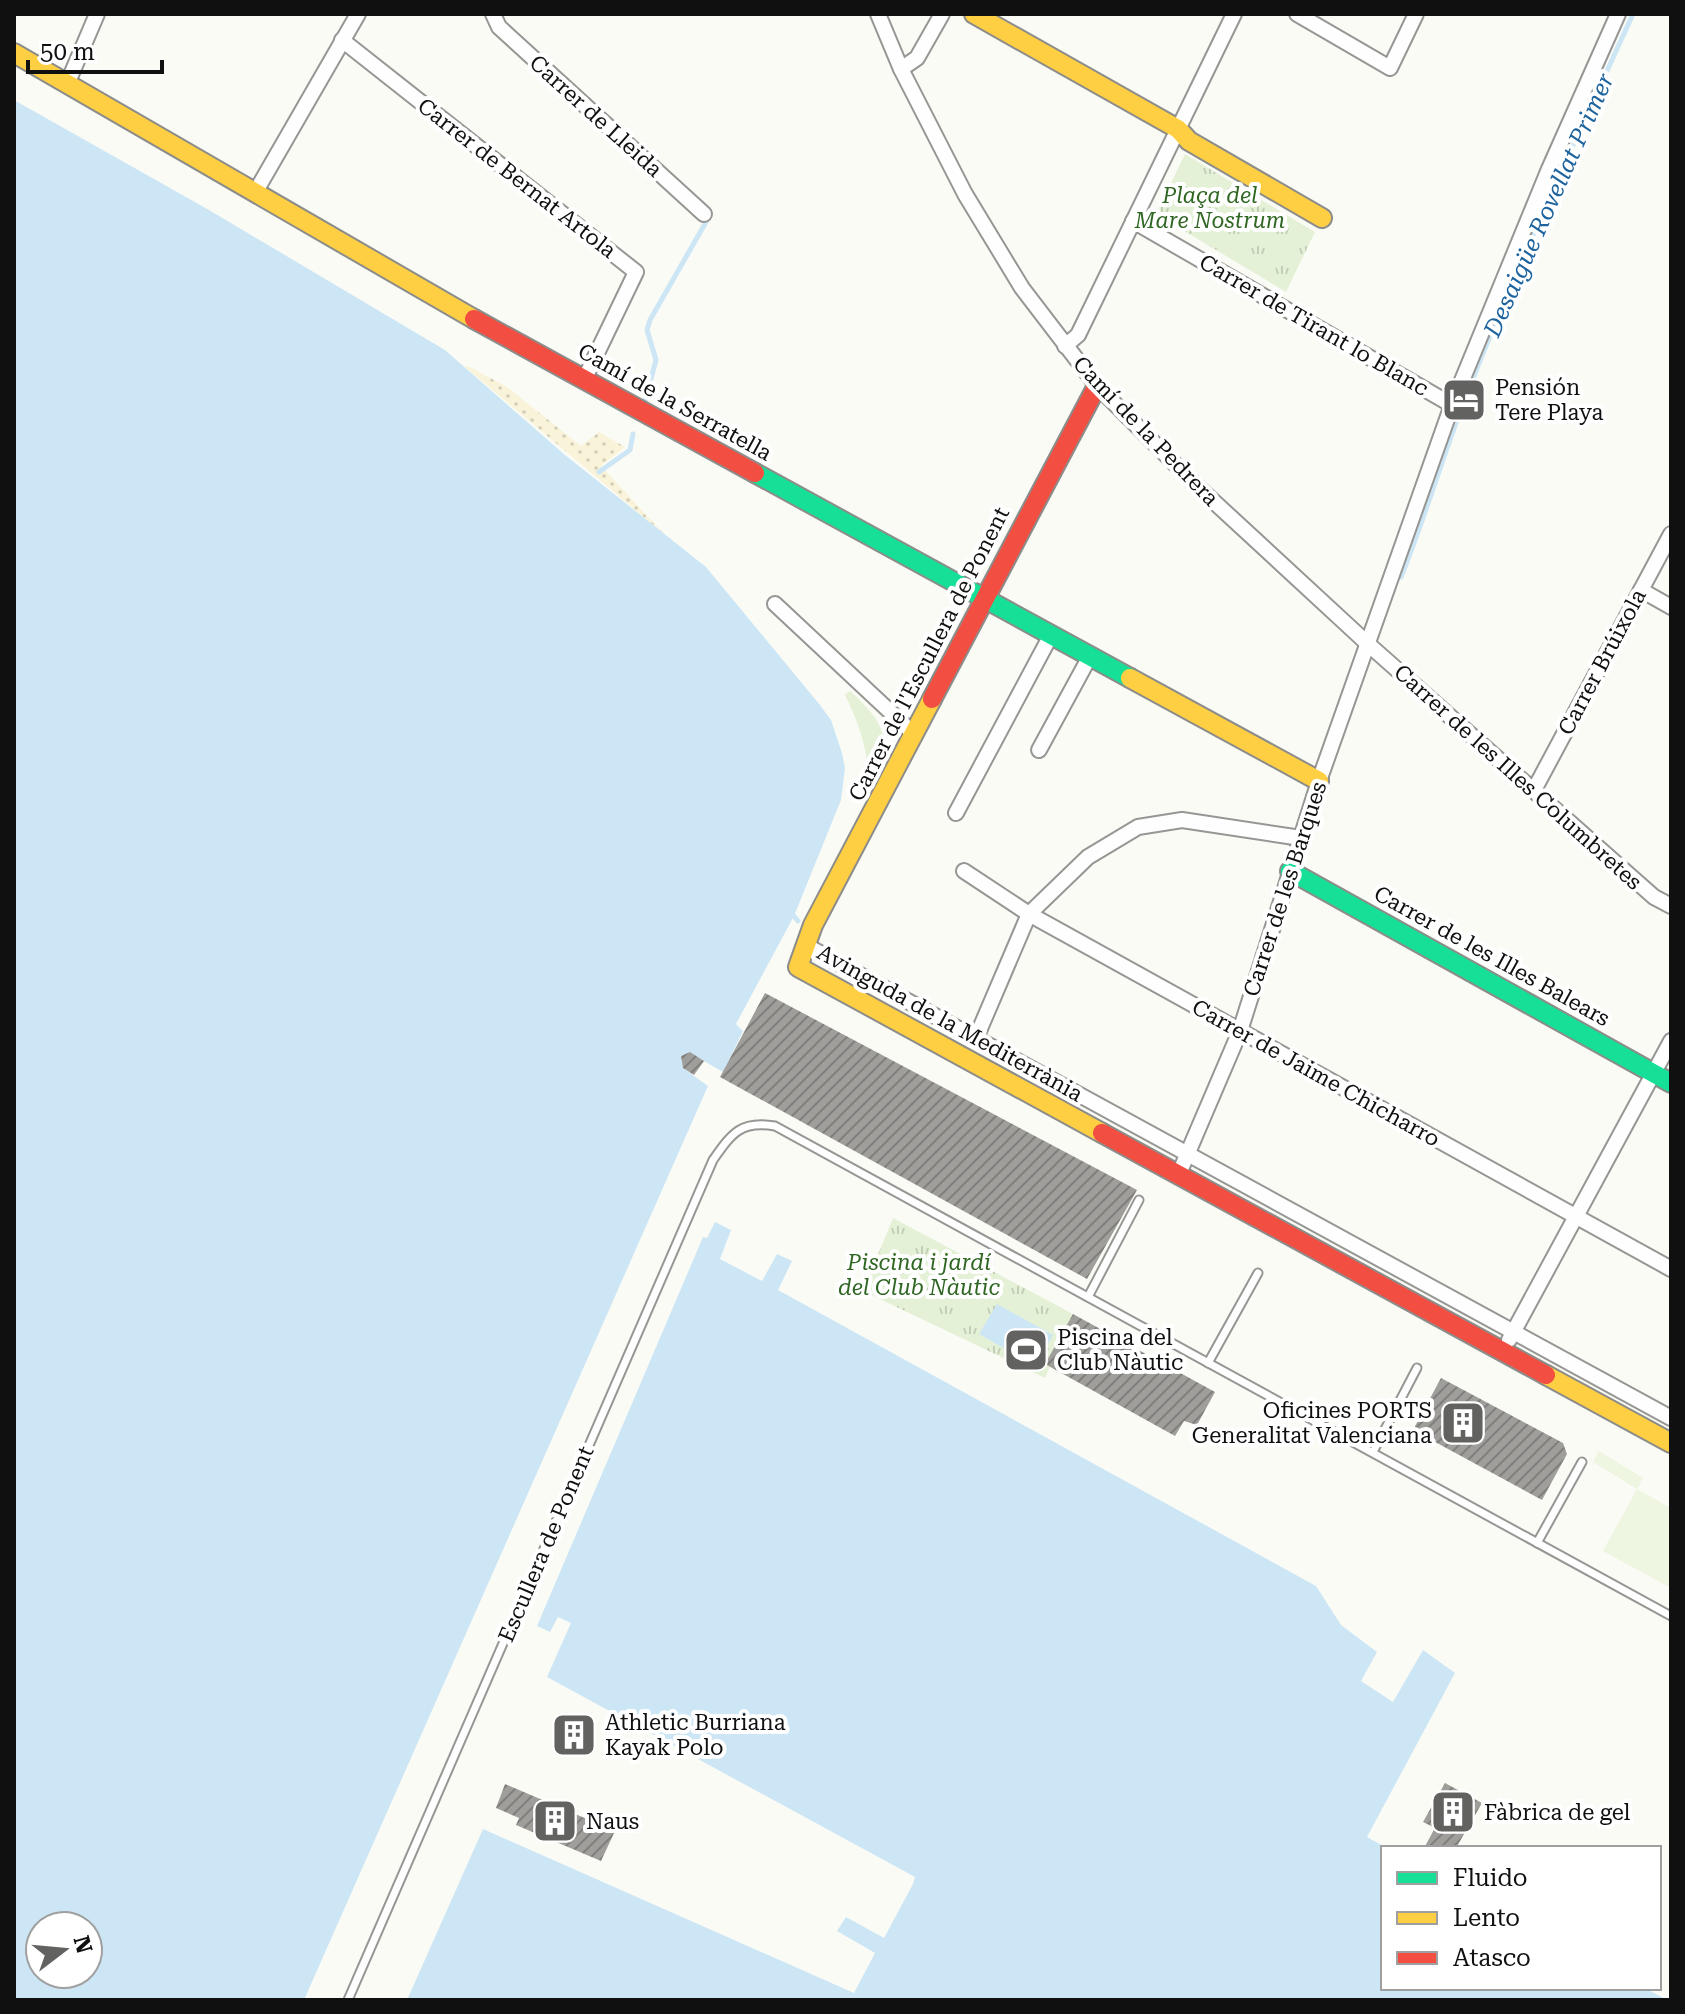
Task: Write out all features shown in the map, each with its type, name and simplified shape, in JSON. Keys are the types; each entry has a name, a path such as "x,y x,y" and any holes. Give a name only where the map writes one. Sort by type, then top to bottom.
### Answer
{"street":[{"path":"68,82 97,14"},
{"path":"256,191 358,14"},
{"name":"Carrer de Lleida","path":"493,14 499,27 704,214"},
{"name":"Camí de la Pedrera","path":"878,14 901,69 965,194 1022,288 1065,346 1097,386 1198,487 1368,644"},
{"path":"901,69 917,58 942,14"},
{"path":"974,14 1178,129 1189,141 1322,218"},
{"path":"1065,346 1078,335 1234,14"},
{"path":"1297,14 1390,68 1416,14"},
{"name":"Carrer de les Barques","path":"1178,1176 1240,1031 1319,781 1452,405 1549,169 1618,14"},
{"name":"Carrer de Bernat Artola","path":"342,40 636,272 584,380"},
{"name":"Camí de la Serratella","path":"14,53 584,380 1319,781"},
{"name":"Carrer de Tirant lo Blanc","path":"1133,221 1452,405"},
{"name":"Carrer de l'Escullera de Ponent","path":"805,945 1097,386"},
{"name":"Carrer Brúixola","path":"1534,790 1671,534"},
{"path":"1641,590 1671,607"},
{"path":"775,604 915,735"},
{"path":"956,813 1051,635"},
{"name":"Carrer de les Illes Columbretes","path":"1368,644 1654,897 1671,906"},
{"path":"1039,750 1089,658"},
{"path":"976,1038 1029,914 1088,857 1138,827 1182,820 1301,838"},
{"name":"Carrer de Jaime Chicharro","path":"964,871 1029,914 1671,1269"},
{"name":"Carrer de les Illes Balears","path":"1290,871 1671,1083"},
{"name":"Avinguda de la Mediterrània","path":"1671,1418 805,945 798,967 1671,1443"},
{"path":"1503,1352 1671,1041"}],"lane":[{"name":"Escullera de Ponent","path":"348,2000 713,1160 730,1135 754,1123 775,1126 1088,1297"},
{"path":"1139,1200 1088,1297 1671,1616"},
{"path":"1208,1363 1258,1273"},
{"path":"1373,1452 1417,1368"},
{"path":"1537,1543 1582,1462"}],"green space":[{"name":"Plaça del Mare Nostrum","path":"1185,154 1315,232 1286,292 1156,214"},
{"path":"850,691 870,711 882,731 884,752 875,780 868,781 862,736 845,695"},
{"name":"Piscina i jardí del Club Nàutic","path":"893,1218 1073,1314 1045,1378 863,1291"},
{"path":"1599,1451 1643,1478 1637,1489 1593,1462"},
{"path":"1637,1489 1671,1508 1671,1588 1603,1551"}],"sand":[{"path":"465,367 507,387 581,446 599,432 625,447 601,466 664,534"}],"water":[{"path":"14,100 209,210 445,350 565,455 706,567 831,720 845,768 841,800 794,916 736,1024 743,1031 723,1072 690,1053 681,1056 683,1068 708,1086 304,2000 14,2000"},
{"path":"715,1222 731,1230 720,1259 762,1281 777,1254 792,1261 778,1290 1316,1586 1341,1625 1377,1652 1361,1681 1393,1702 1423,1650 1455,1673 1367,1837 1383,1846 1381,1990 1649,1990 1667,2000 407,2000 483,1829 854,1993 875,1953 837,1931 846,1917 884,1938 913,1884 915,1877 547,1677 571,1623 558,1617 550,1632 537,1626 703,1237 707,1238"},
{"name":"Piscina del Club Nàutic","path":"997,1304 1053,1335 1035,1366 979,1334"}],"building":[{"path":"765,993 1137,1190 1087,1279 720,1077"},
{"path":"690,1052 704,1061 694,1075 683,1068 681,1056"},
{"path":"1073,1314 1215,1392 1197,1425 1184,1421 1175,1436 1045,1364"},
{"path":"1441,1378 1563,1443 1567,1454 1542,1500 1413,1430"},
{"name":"Athletic Burriana Kayak Polo","path":"567,1717 594,1732 582,1753 555,1738"},
{"name":"Fàbrica de gel","path":"1445,1783 1482,1803 1457,1846 1425,1846 1435,1828 1423,1822"},
{"name":"Naus","path":"505,1784 615,1831 601,1861 516,1825 519,1818 496,1808"}],"waterway":[{"name":"Desaigüe Rovellat Primer","path":"1401,577 1484,350 1633,14"},
{"path":"645,401 656,360 647,330 650,320 706,222"},
{"path":"599,472 630,450 633,434"},
{"path":"794,916 798,921"}],"traffic: fast":[{"path":"755,473 1130,678"},
{"path":"1290,871 1671,1083"}],"traffic: slow":[{"path":"974,14 1178,129 1189,141 1322,218"},
{"path":"14,53 474,319"},
{"path":"1130,678 1319,781"},
{"path":"932,699 813,925 798,967 1102,1133"},
{"path":"1546,1375 1671,1443"}],"traffic: jam":[{"path":"474,319 755,473"},
{"path":"932,699 1097,386"},
{"path":"1102,1133 1546,1375"}],"place":[{"name":"Pensión Tere Playa","path":"1464,400"},
{"name":"Piscina del Club Nàutic","path":"1026,1350"},
{"name":"Oficines PORTS Generalitat Valenciana","path":"1463,1423"},
{"name":"Athletic Burriana Kayak Polo","path":"574,1735"},
{"name":"Fàbrica de gel","path":"1453,1812"},
{"name":"Naus","path":"555,1821"}]}
